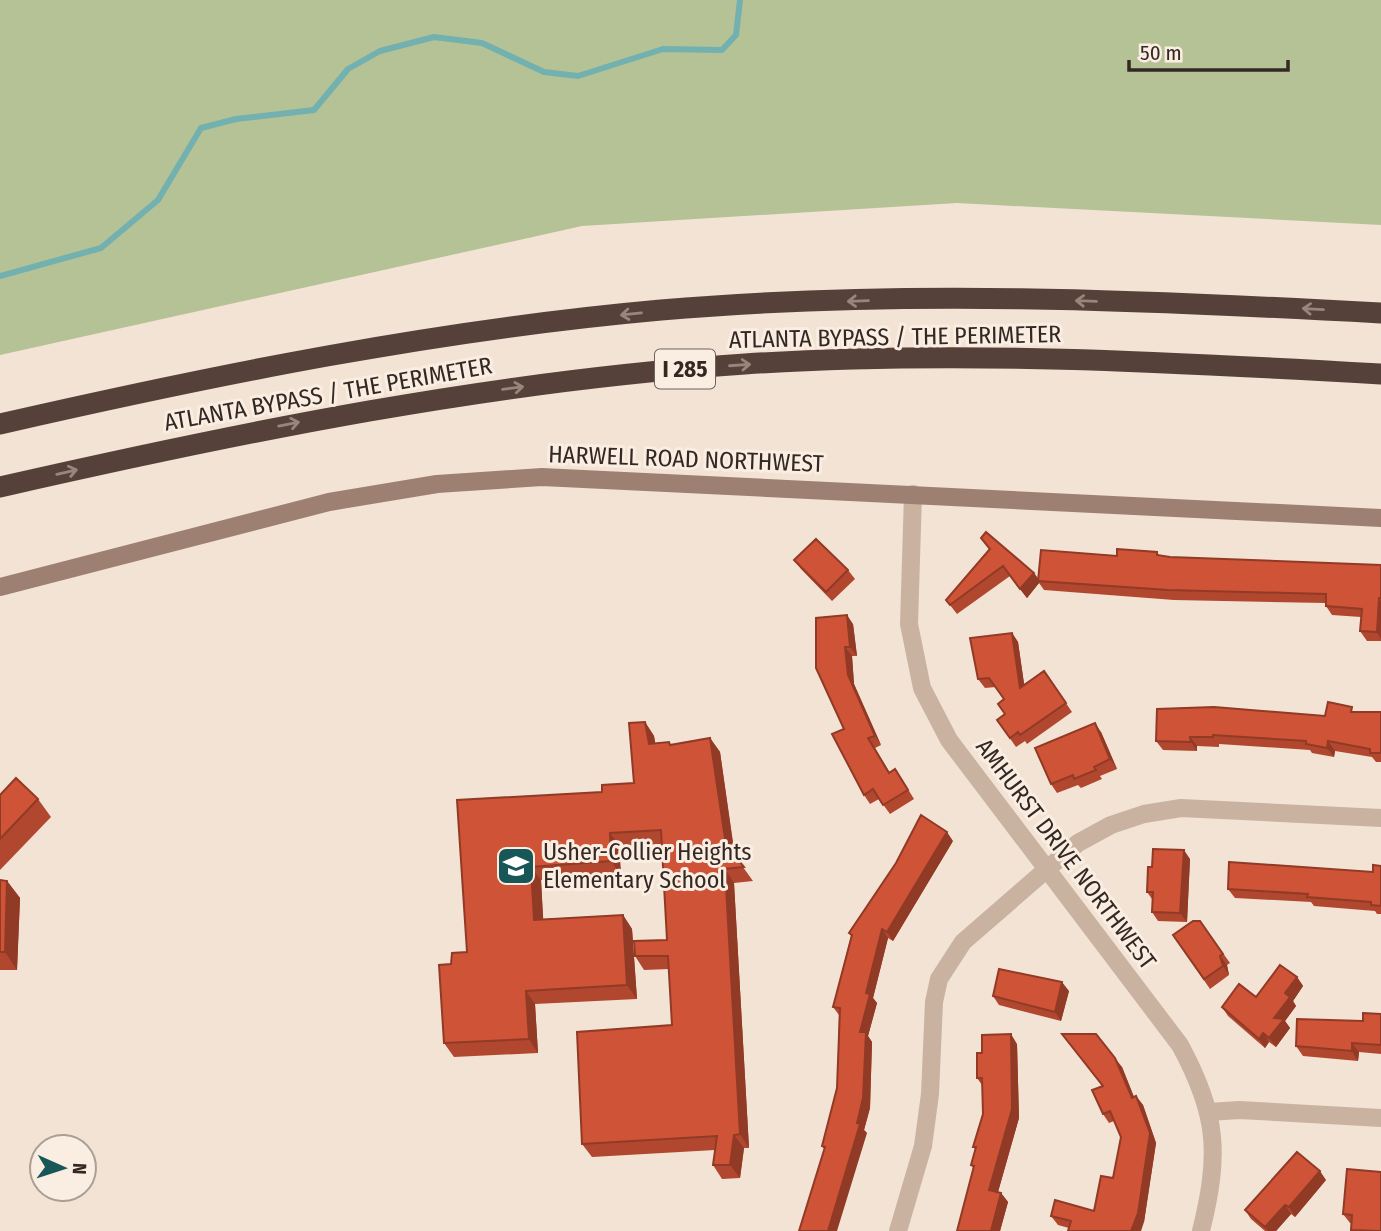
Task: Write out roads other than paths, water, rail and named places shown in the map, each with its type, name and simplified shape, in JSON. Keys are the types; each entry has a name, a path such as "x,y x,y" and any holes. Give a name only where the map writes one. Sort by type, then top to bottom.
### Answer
{"highway":[{"name":"ATLANTA BYPASS / THE PERIMETER","path":"0,424 281,363 463,332 663,310 913,299 1242,305 1381,313"},
{"name":"ATLANTA BYPASS / THE PERIMETER","path":"0,487 236,434 379,408 515,387 658,371 747,364 951,357 1158,361 1381,374"}],"street":[{"name":"HARWELL ROAD NORTHWEST","path":"0,587 329,502 437,484 542,477 1381,518"},
{"name":"AMHURST DRIVE NORTHWEST","path":"913,494 909,624 922,688 949,740 1180,1045 1197,1077 1209,1112 1214,1146 1213,1182 1201,1231"},
{"path":"898,1231 923,1146 930,1094 934,1002 939,979 962,942 1047,869 1089,837 1111,825 1144,814 1181,808 1381,818"},
{"path":"1209,1112 1240,1110 1381,1118"}],"waterway":[{"path":"0,276 101,248 158,200 201,128 236,119 314,110 348,69 380,51 434,37 482,43 544,72 578,76 663,49 722,50 736,35 740,0"}],"place":[{"name":"Usher-Collier Heights Elementary School","path":"516,866"}]}
